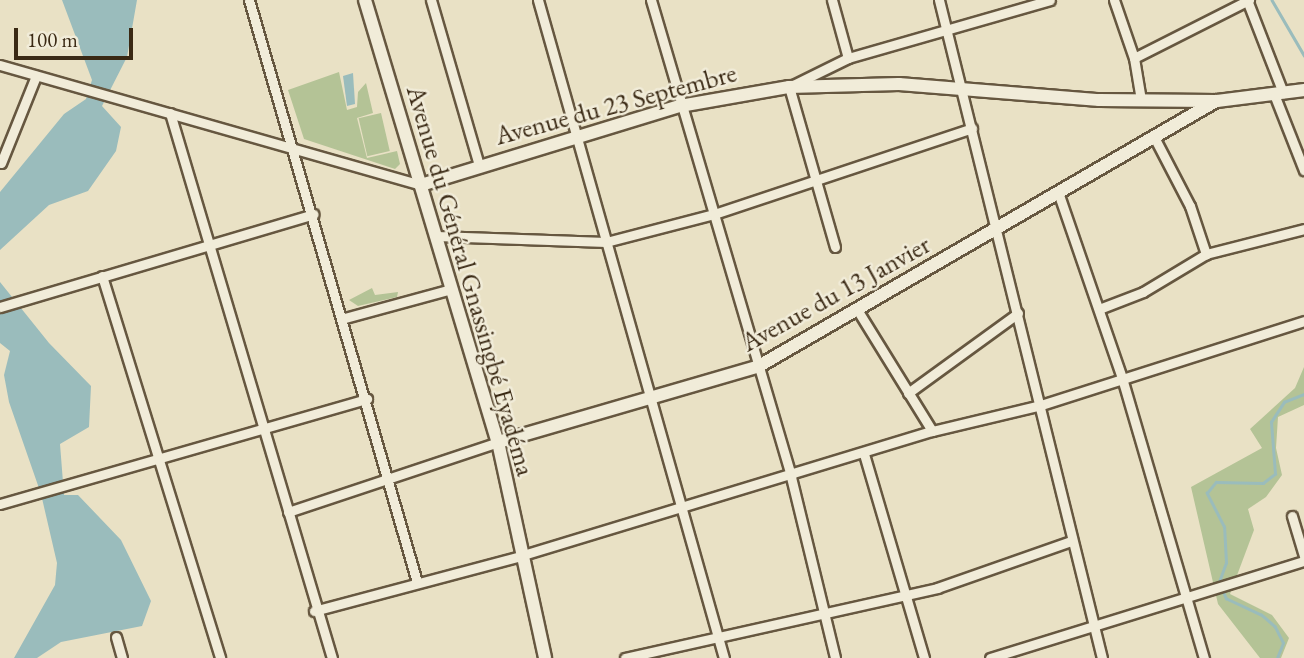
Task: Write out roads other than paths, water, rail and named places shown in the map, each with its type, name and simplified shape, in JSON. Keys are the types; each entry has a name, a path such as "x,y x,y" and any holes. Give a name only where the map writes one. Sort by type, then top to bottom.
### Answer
{"main road":[{"name":"Avenue du Général Gnassingbé Eyadéma","path":"365,0 498,442 520,556 545,658"},
{"name":"Avenue du 23 Septembre","path":"421,185 479,165 680,106 789,87 899,84 1142,100 1216,101 1304,90"},
{"name":"Avenue du 13 Janvier","path":"498,442 759,366 858,311 1153,135 1216,101"}],"street":[{"path":"249,0 345,318 391,479 417,583"},
{"path":"431,0 479,165"},
{"path":"538,0 650,398 684,508 724,658"},
{"path":"651,0 791,477 835,658"},
{"path":"832,0 848,58"},
{"path":"939,0 945,30 963,88 995,228 1041,405 1071,541 1102,658"},
{"path":"835,247 789,87 848,58 1050,0"},
{"path":"1114,0 1135,58 1142,100"},
{"path":"1135,58 1248,0 1304,170"},
{"path":"0,65 421,185"},
{"path":"1,163 36,76"},
{"path":"170,113 261,429 288,512 314,611 331,658"},
{"path":"436,236 606,243 714,214 972,128"},
{"path":"1153,135 1190,206 1206,254"},
{"path":"1058,192 1122,378 1204,658"},
{"path":"1,307 313,214"},
{"path":"1099,309 1143,292 1206,254 1304,229"},
{"path":"102,276 155,459 220,658"},
{"path":"345,318 452,289"},
{"path":"858,311 932,432"},
{"path":"908,393 1018,313"},
{"path":"314,611 520,556 791,477 932,432 1041,405 1304,321"},
{"path":"0,504 367,399"},
{"name":"Avenue du 13 Janvier","path":"288,512 498,442"},
{"path":"864,454 901,594 923,658"},
{"path":"990,658 1006,656 1093,625 1205,594 1304,559 1292,516"},
{"path":"625,658 937,588 1071,541"},
{"path":"116,637 122,658"}],"water":[{"path":"62,0 137,0 127,57 102,106 121,127 116,151 88,191 49,205 0,250 0,192 64,114 86,99 92,80"},
{"path":"353,73 355,104 347,106 343,76"},
{"path":"0,282 49,343 91,386 89,427 60,444 64,495 78,495 121,540 151,601 142,626 61,642 37,658 14,658 55,585 57,563 41,494 9,402 4,375 10,351 0,343"}],"waterway":[{"path":"1272,0 1304,55"},
{"path":"1277,658 1283,643 1275,627 1261,615 1226,599 1219,582 1226,563 1224,527 1207,493 1216,482 1263,483 1275,474 1271,422 1284,402 1304,394"}]}
